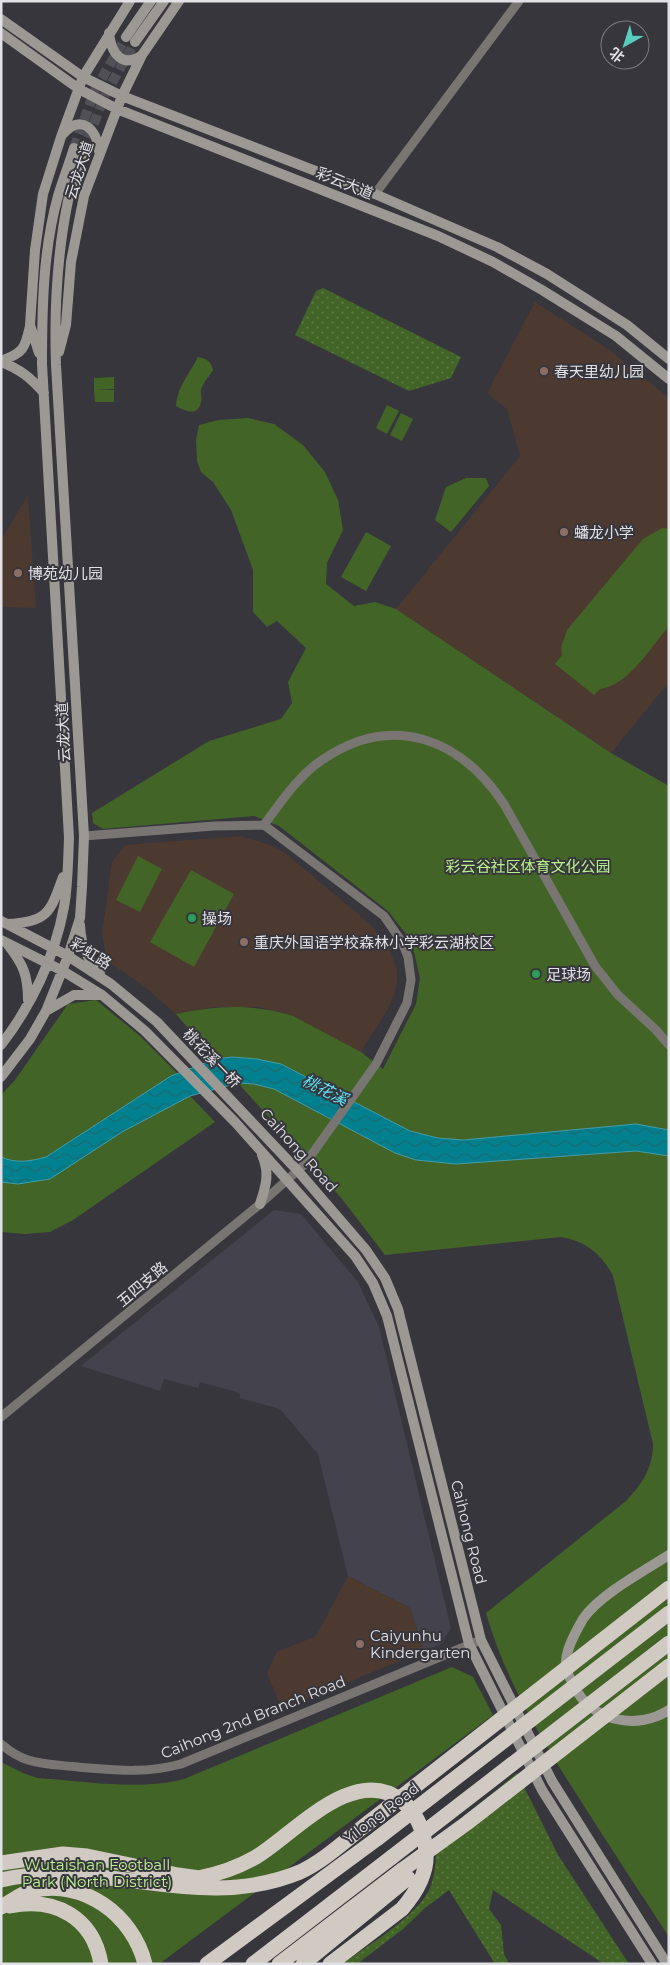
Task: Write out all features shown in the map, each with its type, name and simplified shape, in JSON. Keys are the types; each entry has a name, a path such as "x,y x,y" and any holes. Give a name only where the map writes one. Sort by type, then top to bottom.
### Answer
{"highway":[{"path":"1,1863 63,1854 87,1856 178,1880 227,1889 272,1881 302,1871 368,1823 669,1588"},
{"name":"Yilong Road","path":"207,1964 378,1838 669,1613"},
{"path":"253,1964 669,1644"},
{"path":"303,1964 466,1823 669,1666"},
{"path":"1,1880 21,1875 76,1874 178,1880 222,1873 256,1857 328,1804 342,1796 358,1791 386,1793 400,1799 412,1810 420,1823 426,1853 420,1883 411,1899 402,1909 330,1964"},
{"path":"279,1964 405,1874"},
{"path":"198,1878 223,1881 272,1881"},
{"path":"1,1907 30,1891 48,1889 68,1890 86,1894 107,1906 122,1920 133,1936 145,1961"},
{"path":"1,1907 21,1903 39,1903 58,1908 77,1918 91,1933 99,1950 101,1964"}],"main road":[{"name":"云龙大道","path":"42,364 30,325 35,250 43,194 83,77 130,1"},
{"path":"151,1 131,40 164,1"},
{"name":"云龙大道","path":"56,365 66,325 71,262 84,196 122,96 142,55 179,1"},
{"name":"彩云大道","path":"1,19 83,77 122,96 375,194 498,247 547,274 626,325 669,359"},
{"name":"彩云大道","path":"1,33 79,88 116,109 438,236 493,262 616,336 669,379"},
{"path":"109,33 113,51 119,57 127,60 136,59 142,55"},
{"path":"61,137 69,127 77,124 86,126 94,132 98,140 100,152"},
{"name":"云龙大道","path":"1,1045 28,1006 53,948 64,906 68,864 68,828 42,364 42,313 47,253 58,197 79,150 59,259 55,315 56,365 84,836 80,918 63,971 46,1012 30,1039 1,1077"},
{"path":"1,362 17,356 26,344 30,325"},
{"path":"1,362 16,367 23,372 44,393"},
{"path":"4,922 28,923 42,917 52,907 68,864"},
{"path":"80,918 81,940 85,953 92,964 111,984"},
{"name":"彩虹路","path":"4,922 68,956 111,984 156,1022"},
{"path":"4,941 19,959 26,973 28,1006"},
{"name":"彩虹路","path":"4,941 63,971 102,995 145,1031"},
{"path":"46,1012 74,995 102,995"},
{"name":"桃花溪一桥","path":"156,1022 247,1114"},
{"name":"桃花溪一桥","path":"145,1031 235,1122"},
{"name":"Caihong Road","path":"247,1114 302,1167 386,1278 398,1309 481,1640 552,1782 667,1964"},
{"name":"Caihong Road","path":"235,1122 355,1256 372,1283 387,1316 469,1644 542,1790 652,1964"},
{"path":"260,1149 268,1174 260,1204"},
{"path":"669,1555 605,1597 585,1617 574,1635 568,1652 566,1670 577,1692 591,1708 605,1717 624,1722 646,1719 669,1710"}],"street":[{"path":"375,194 519,1"},
{"path":"84,836 214,826 264,825 293,786 320,760 349,744 376,737 402,735 425,740 451,751 472,766 490,784 504,804 595,966 618,995 656,1030 669,1045"},
{"name":"五四支路","path":"1,1417 260,1204 302,1167 373,1070 407,1003 412,980 408,957 402,942 384,916 264,825"},
{"name":"Caihong 2nd Branch Road","path":"1,1744 12,1753 28,1760 45,1764 141,1772 161,1770 181,1764 481,1640"}],"shaded area":[{"name":"蟠龙小学","path":"535,302 608,349 669,398 669,682 611,753 396,609 520,456 507,409 487,393"},
{"name":"博苑幼儿园","path":"28,495 36,608 1,607 1,540"},
{"name":"重庆外国语学校森林小学彩云湖校区","path":"241,836 270,845 285,853 371,925 389,947 397,971 394,995 389,1007 361,1052 293,1016 259,1007 215,1007 176,1014 140,983 107,961 102,934 112,862 125,845"},
{"path":"274,1210 301,1214 358,1282 379,1327 451,1628 441,1644 424,1651 410,1608 348,1576 318,1454 280,1409 240,1398 240,1393 200,1382 198,1388 164,1379 160,1391 81,1366"},
{"name":"Caiyunhu Kindergarten","path":"348,1576 410,1608 424,1651 282,1709 267,1673 277,1652 316,1636"}],"green space":[{"path":"323,288 461,357 451,378 409,391 295,335 316,291"},
{"path":"198,357 208,361 213,370 201,389 199,407 191,412 176,406 181,386"},
{"path":"114,377 114,389 94,390 94,378"},
{"path":"94,390 114,390 114,402 95,402"},
{"path":"387,405 399,411 387,434 376,428"},
{"path":"401,413 413,419 402,441 390,435"},
{"name":"彩云谷社区体育文化公园","path":"248,418 274,424 303,445 325,472 338,500 343,530 327,563 326,584 354,606 375,602 396,609 611,753 669,786 669,1130 635,1124 463,1140 438,1138 410,1131 281,1064 257,1059 232,1057 215,1059 176,1014 235,1007 278,1012 293,1016 361,1052 383,1069 416,1004 420,978 414,952 406,934 388,911 279,826 254,816 103,829 93,823 92,813 209,741 281,719 292,703 288,682 306,648 277,621 267,627 253,612 253,570 231,510 213,482 201,472 197,461 196,440 199,425 219,420"},
{"path":"466,478 486,478 489,486 451,532 435,520 446,487"},
{"path":"662,528 669,529 669,626 629,673 620,681 600,689 594,695 555,664 562,655 561,647 567,630 643,539"},
{"path":"366,532 391,546 366,591 341,577"},
{"path":"138,856 162,869 140,912 116,900"},
{"name":"操场","path":"191,870 234,894 194,967 150,942"},
{"path":"96,1000 140,1036 177,1073 46,1157 29,1161 18,1161 1,1157 1,1095 15,1080 68,1004"},
{"path":"238,1083 254,1084 274,1089 395,1153 416,1160 456,1164 636,1151 669,1156 669,1937 541,1737 504,1664 486,1613 626,1501 642,1482 649,1468 653,1444 613,1276 609,1268 598,1255 585,1245 561,1237 385,1255 342,1199"},
{"path":"190,1096 215,1122 73,1220 50,1232 25,1234 1,1232 1,1182 18,1184 50,1179 122,1132"},
{"name":"Wutaishan Football Park (North District)","path":"452,1667 473,1677 493,1715 159,1964 1,1964 1,1762 37,1778 130,1785 167,1783 184,1779"},
{"path":"517,1773 558,1855 629,1964 604,1964 493,1890 489,1909 501,1925 504,1954 509,1964 495,1964 449,1890 425,1908 403,1929 357,1964 342,1964 391,1930 415,1909 424,1899 432,1882 437,1838"}],"water":[{"name":"桃花溪","path":"232,1057 257,1059 281,1064 410,1131 438,1138 463,1140 636,1124 669,1130 669,1156 636,1151 456,1164 416,1160 395,1153 274,1089 254,1084 238,1083 190,1096 122,1132 50,1179 18,1184 1,1182 1,1157 18,1161 29,1161 46,1157 171,1076 215,1059"}],"tunnel":[{"path":"74,148 95,90 126,37"},
{"path":"83,152 105,95 135,42"}],"place":[{"name":"春天里幼儿园","path":"544,371"},
{"name":"蟠龙小学","path":"564,532"},
{"name":"博苑幼儿园","path":"18,573"},
{"name":"操场","path":"192,918"},
{"name":"重庆外国语学校森林小学彩云湖校区","path":"244,942"},
{"name":"足球场","path":"536,974"},
{"name":"Caiyunhu Kindergarten","path":"360,1644"}]}
